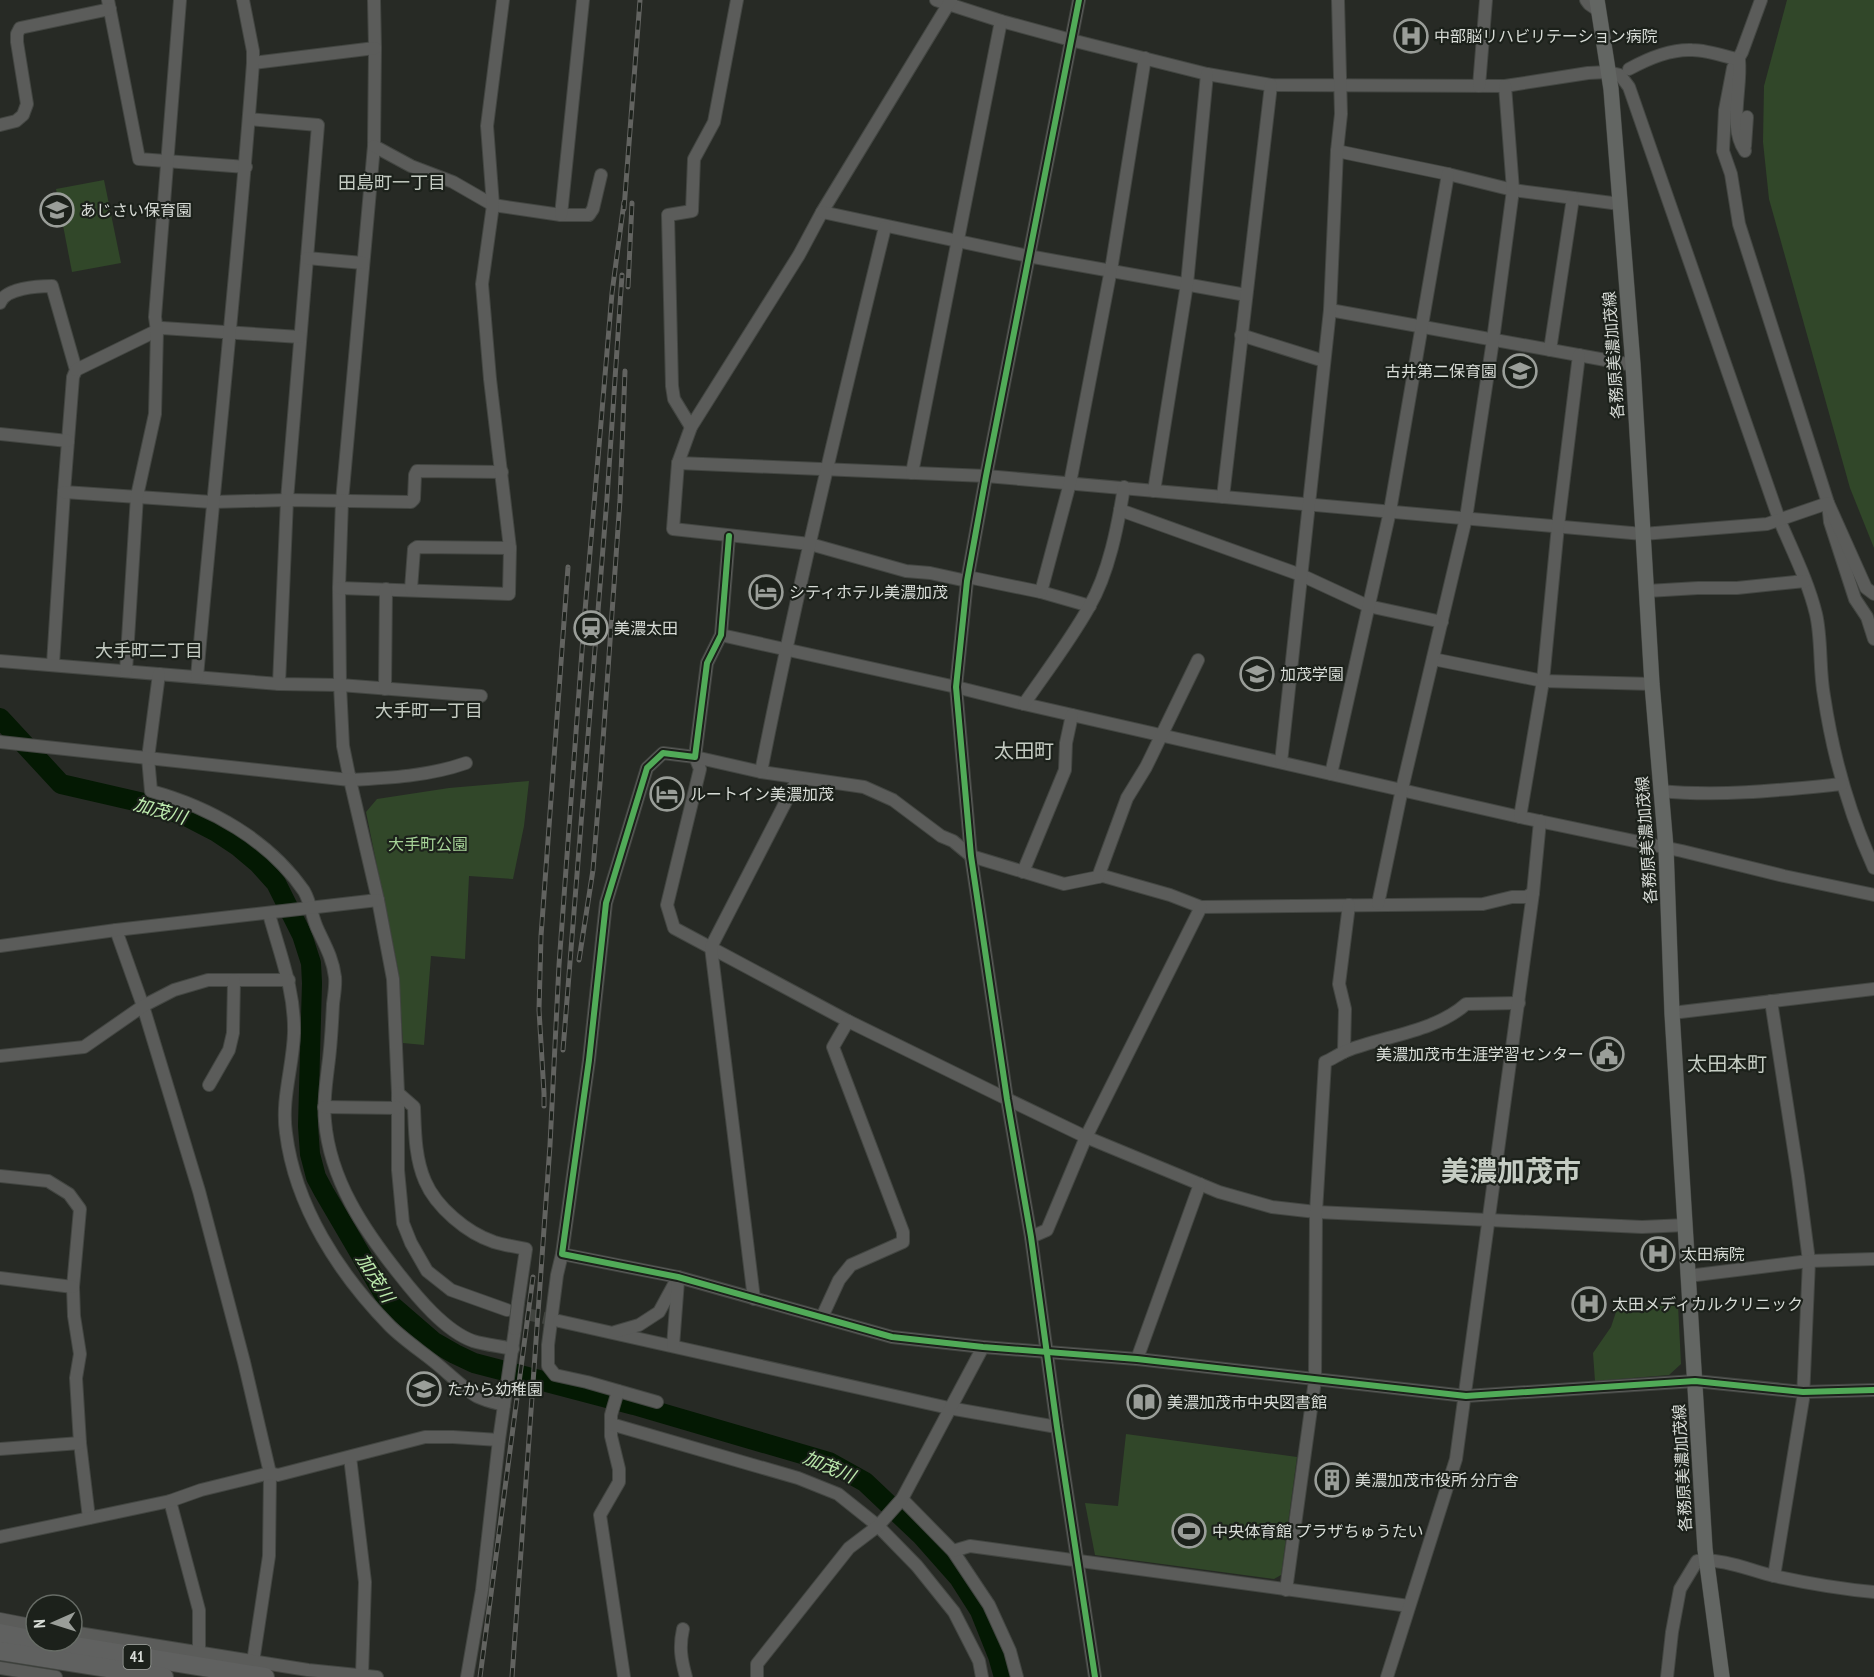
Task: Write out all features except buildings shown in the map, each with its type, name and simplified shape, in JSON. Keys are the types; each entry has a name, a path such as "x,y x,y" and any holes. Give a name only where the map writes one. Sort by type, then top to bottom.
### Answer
{"highway":[{"path":"0,1633 24,1638"},
{"name":"41","path":"84,1648 265,1677"},
{"name":"41","path":"0,1651 165,1677"}],"main road":[{"name":"各務原美濃加茂線","path":"1598,5 1608,72 1633,365 1652,684 1666,848 1672,1013 1707,1560 1722,1677"}],"street":[{"path":"126,671 137,496 155,414 157,331 155,317 180,0"},
{"path":"197,677 212,502 231,333 246,167 253,51 243,0"},
{"path":"374,0 374,146 342,501 339,588 343,746 378,900 393,979 400,1203 403,1223 427,1271 451,1290 512,1306"},
{"path":"339,588 509,594 510,548 490,379 482,284 493,205 487,126 503,0"},
{"path":"561,215 583,0"},
{"path":"691,427 674,399 672,386 668,215 692,211 694,159 714,122 737,0"},
{"path":"1079,0 986,476 968,579 956,687 971,856 1095,1677"},
{"path":"1281,762 1330,310 1337,151 1341,114 1338,0"},
{"path":"1479,86 1486,0"},
{"path":"1586,0 1589,4 1598,5"},
{"path":"1761,0 1739,60 1733,68 1725,110 1723,151 1731,174 1739,224 1828,503 1866,588 1874,594"},
{"path":"1090,606 1041,592 906,571 810,544 673,529 678,463 691,427 799,255 945,2 1001,21 1071,40 1207,74 1271,86 1505,86 1588,73 1608,72 1620,75 1629,87 1779,519 1805,580 1816,615 1824,695 1842,784 1860,838 1874,868"},
{"path":"0,125 16,121 23,115 27,104 17,42 20,28 109,5 139,159 246,167"},
{"path":"912,473 1001,21"},
{"path":"253,63 375,48"},
{"path":"1629,69 1668,52 1694,49 1739,60"},
{"path":"1041,592 1070,483 1111,271 1145,58"},
{"path":"1739,60 1738,141 1745,151 1747,117"},
{"path":"1154,491 1187,284 1207,74"},
{"path":"1223,497 1271,86"},
{"path":"1378,904 1402,789 1466,518 1514,190 1505,86"},
{"path":"249,119 318,125 287,500 279,684"},
{"path":"374,146 411,166 453,182 493,205 561,215 589,215 593,209 601,176"},
{"path":"1337,151 1514,190 1620,204"},
{"path":"1331,774 1390,511 1448,174"},
{"path":"1550,350 1573,198"},
{"path":"822,212 1028,256 1246,295"},
{"path":"761,772 826,469 885,227"},
{"path":"308,258 363,263"},
{"path":"0,303 2,297 9,292 52,286 76,370 73,377 52,664"},
{"path":"1330,310 1633,365"},
{"path":"76,370 162,328 300,337"},
{"path":"1241,335 1324,361"},
{"path":"1520,817 1543,681 1558,526 1579,355"},
{"path":"0,434 68,441"},
{"path":"678,463 986,476 1643,534 1767,524 1828,503"},
{"path":"64,492 212,502 287,500 411,502 414,499 417,471 502,472"},
{"path":"1024,704 1090,606 1104,572 1124,487"},
{"path":"1828,503 1830,522 1855,599 1867,617 1874,639"},
{"path":"1120,510 1301,575 1368,606 1442,622"},
{"path":"729,536 721,635 707,663 695,757 700,769 667,905 674,928 848,1021 1007,1099 1086,1137 1220,1192 1272,1207 1316,1212 1642,1227 1686,1225"},
{"path":"411,589 414,549 417,547 510,548"},
{"path":"1647,591 1737,588 1805,580"},
{"path":"385,689 386,589"},
{"path":"721,635 1874,895"},
{"path":"1433,659 1543,681 1652,684"},
{"path":"1098,877 1127,798 1146,767 1198,660"},
{"path":"0,661 279,684 481,696"},
{"path":"159,674 148,758 151,791 180,799 217,817 247,835 270,853 305,893 307,908 329,953 335,978 324,1107 325,1123 331,1153 345,1194 383,1254 412,1291 450,1328 472,1340 512,1354"},
{"path":"1023,872 1065,770 1066,742 1072,715"},
{"path":"1,742 350,780 400,778 453,768 466,763"},
{"path":"657,1402 555,1375 548,1366 548,1345 589,1059 606,903 647,768 663,753 695,757 761,772 864,788 893,800 971,856 1064,884 1103,876 1170,895 1201,907 1483,904 1512,897 1526,897 1533,893"},
{"path":"754,1299 711,947 798,778"},
{"path":"1660,791 1695,795 1842,784"},
{"path":"1387,1677 1456,1459 1533,893 1540,821"},
{"path":"0,946 116,930 378,900"},
{"path":"1344,1052 1345,1009 1339,984 1349,905"},
{"path":"1030,1237 1047,1230 1086,1137 1201,907"},
{"path":"271,913 292,998 294,1034 285,1110 285,1131 292,1166 301,1193 322,1236 359,1292 392,1327 478,1397 505,1401"},
{"path":"116,930 143,1006 202,1203 244,1362 270,1473 269,1556 253,1662"},
{"path":"0,1056 84,1047 143,1006 174,990 208,980 289,980"},
{"path":"209,1084 229,1050 233,1033 234,980"},
{"path":"1672,1013 1874,989"},
{"path":"1771,1000 1809,1261 1803,1392 1774,1576"},
{"path":"1286,1590 1315,1380 1316,1212 1325,1062 1344,1052 1454,1015 1466,1004 1518,1003"},
{"path":"822,1317 839,1280 851,1265 903,1242 903,1232 833,1047 848,1021"},
{"path":"398,1093 414,1107 416,1147 420,1164 426,1183 442,1206 456,1221 470,1231 493,1241 526,1249 512,1306 515,1329 512,1354 499,1440 482,1590 467,1677"},
{"path":"324,1107 398,1108"},
{"path":"0,1176 48,1181 69,1194 80,1209 73,1287 74,1316 80,1354 76,1378 80,1443 89,1518"},
{"path":"1137,1359 1200,1184"},
{"path":"562,1254 678,1277 892,1337 983,1347 1137,1359 1466,1396 1695,1380 1803,1392 1874,1390"},
{"path":"1688,1276 1809,1261 1874,1259"},
{"path":"613,1332 639,1325 659,1312 678,1277"},
{"path":"674,1346 678,1277"},
{"path":"0,1278 73,1287"},
{"path":"559,1321 949,1408 1057,1427"},
{"path":"757,1677 757,1664 849,1548 878,1526 902,1499 983,1347"},
{"path":"618,1393 611,1419 611,1436 619,1469 619,1482 600,1515 624,1677"},
{"path":"611,1419 798,1478 838,1494 878,1526 917,1566 954,1612 979,1661 982,1677"},
{"path":"0,1537 170,1501 201,1490 270,1473 278,1475 425,1437 499,1440"},
{"path":"0,1449 80,1443"},
{"path":"350,1457 365,1582 362,1675"},
{"path":"902,1499 953,1551 989,1605 1010,1651 1017,1677"},
{"path":"170,1501 199,1610 199,1653"},
{"path":"953,1551 970,1546 1409,1606"},
{"path":"1667,1677 1680,1589 1697,1561 1707,1560 1731,1564 1774,1576 1848,1590 1874,1592"},
{"path":"0,1620 24,1624"},
{"path":"683,1629 680,1657 686,1677"},
{"path":"84,1634 253,1662 377,1677"},
{"path":"0,1668 56,1677"}],"green space":[{"path":"1787,0 1874,0 1874,548 1850,488 1769,199 1763,142 1764,86"},
{"path":"104,180 121,263 72,272 56,189"},
{"name":"大手町公園","path":"529,781 524,826 513,879 469,876 465,959 431,956 424,1045 403,1043 398,969 366,812 377,799 449,788"},
{"path":"1678,1305 1681,1364 1669,1375 1595,1381 1593,1353 1611,1327 1618,1306"},
{"name":"中央体育館 プラザちゅうたい","path":"1126,1434 1297,1457 1281,1575 1274,1579 1095,1555 1085,1503 1118,1506"}],"waterway":[{"name":"加茂川","path":"0,718 61,784 161,807 188,817 239,847 276,883 302,935 311,963 308,1126 310,1154 316,1177 389,1303 434,1342 474,1363 634,1405 829,1462 865,1482 921,1535 959,1578 980,1611 1004,1677"}],"tunnel":[{"path":"508,1310 559,1321"}],"railway":[{"path":"624,209 640,0"},
{"path":"512,1677 584,623 612,293 624,202"},
{"path":"628,287 632,203"},
{"path":"563,1050 607,498 622,275"},
{"path":"579,960 593,870 600,783 620,500 625,371"},
{"path":"544,1106 539,1010 541,936 568,567"},
{"path":"480,1677 533,1277"}],"cycle path":[{"path":"1079,0 967,581 956,687 971,856 1007,1099 1031,1237 1095,1677"},
{"path":"729,536 721,635 707,663 695,757 663,753 647,768 606,903 589,1060 562,1254 678,1277 892,1337 983,1347 1137,1359 1466,1396 1695,1381 1803,1392 1874,1390"}],"place":[{"name":"中部脳リハビリテーション病院","path":"1411,36"},
{"name":"あじさい保育園","path":"57,210"},
{"name":"古井第二保育園","path":"1520,371"},
{"name":"シティホテル美濃加茂","path":"766,592"},
{"name":"美濃太田","path":"591,628"},
{"name":"加茂学園","path":"1257,674"},
{"name":"ルートイン美濃加茂","path":"667,794"},
{"name":"美濃加茂市生涯学習センター","path":"1607,1054"},
{"name":"太田病院","path":"1658,1254"},
{"name":"太田メディカルクリニック","path":"1589,1304"},
{"name":"たから幼稚園","path":"424,1389"},
{"name":"美濃加茂市中央図書館","path":"1144,1402"},
{"name":"美濃加茂市役所 分庁舎","path":"1332,1480"},
{"name":"中央体育館 プラザちゅうたい","path":"1189,1531"}],"district":[{"name":"田島町一丁目","path":"392,183"},
{"name":"大手町二丁目","path":"149,651"},
{"name":"大手町一丁目","path":"429,711"},
{"name":"太田町","path":"1024,751"},
{"name":"太田本町","path":"1727,1064"},
{"name":"美濃加茂市","path":"1511,1171"}]}
